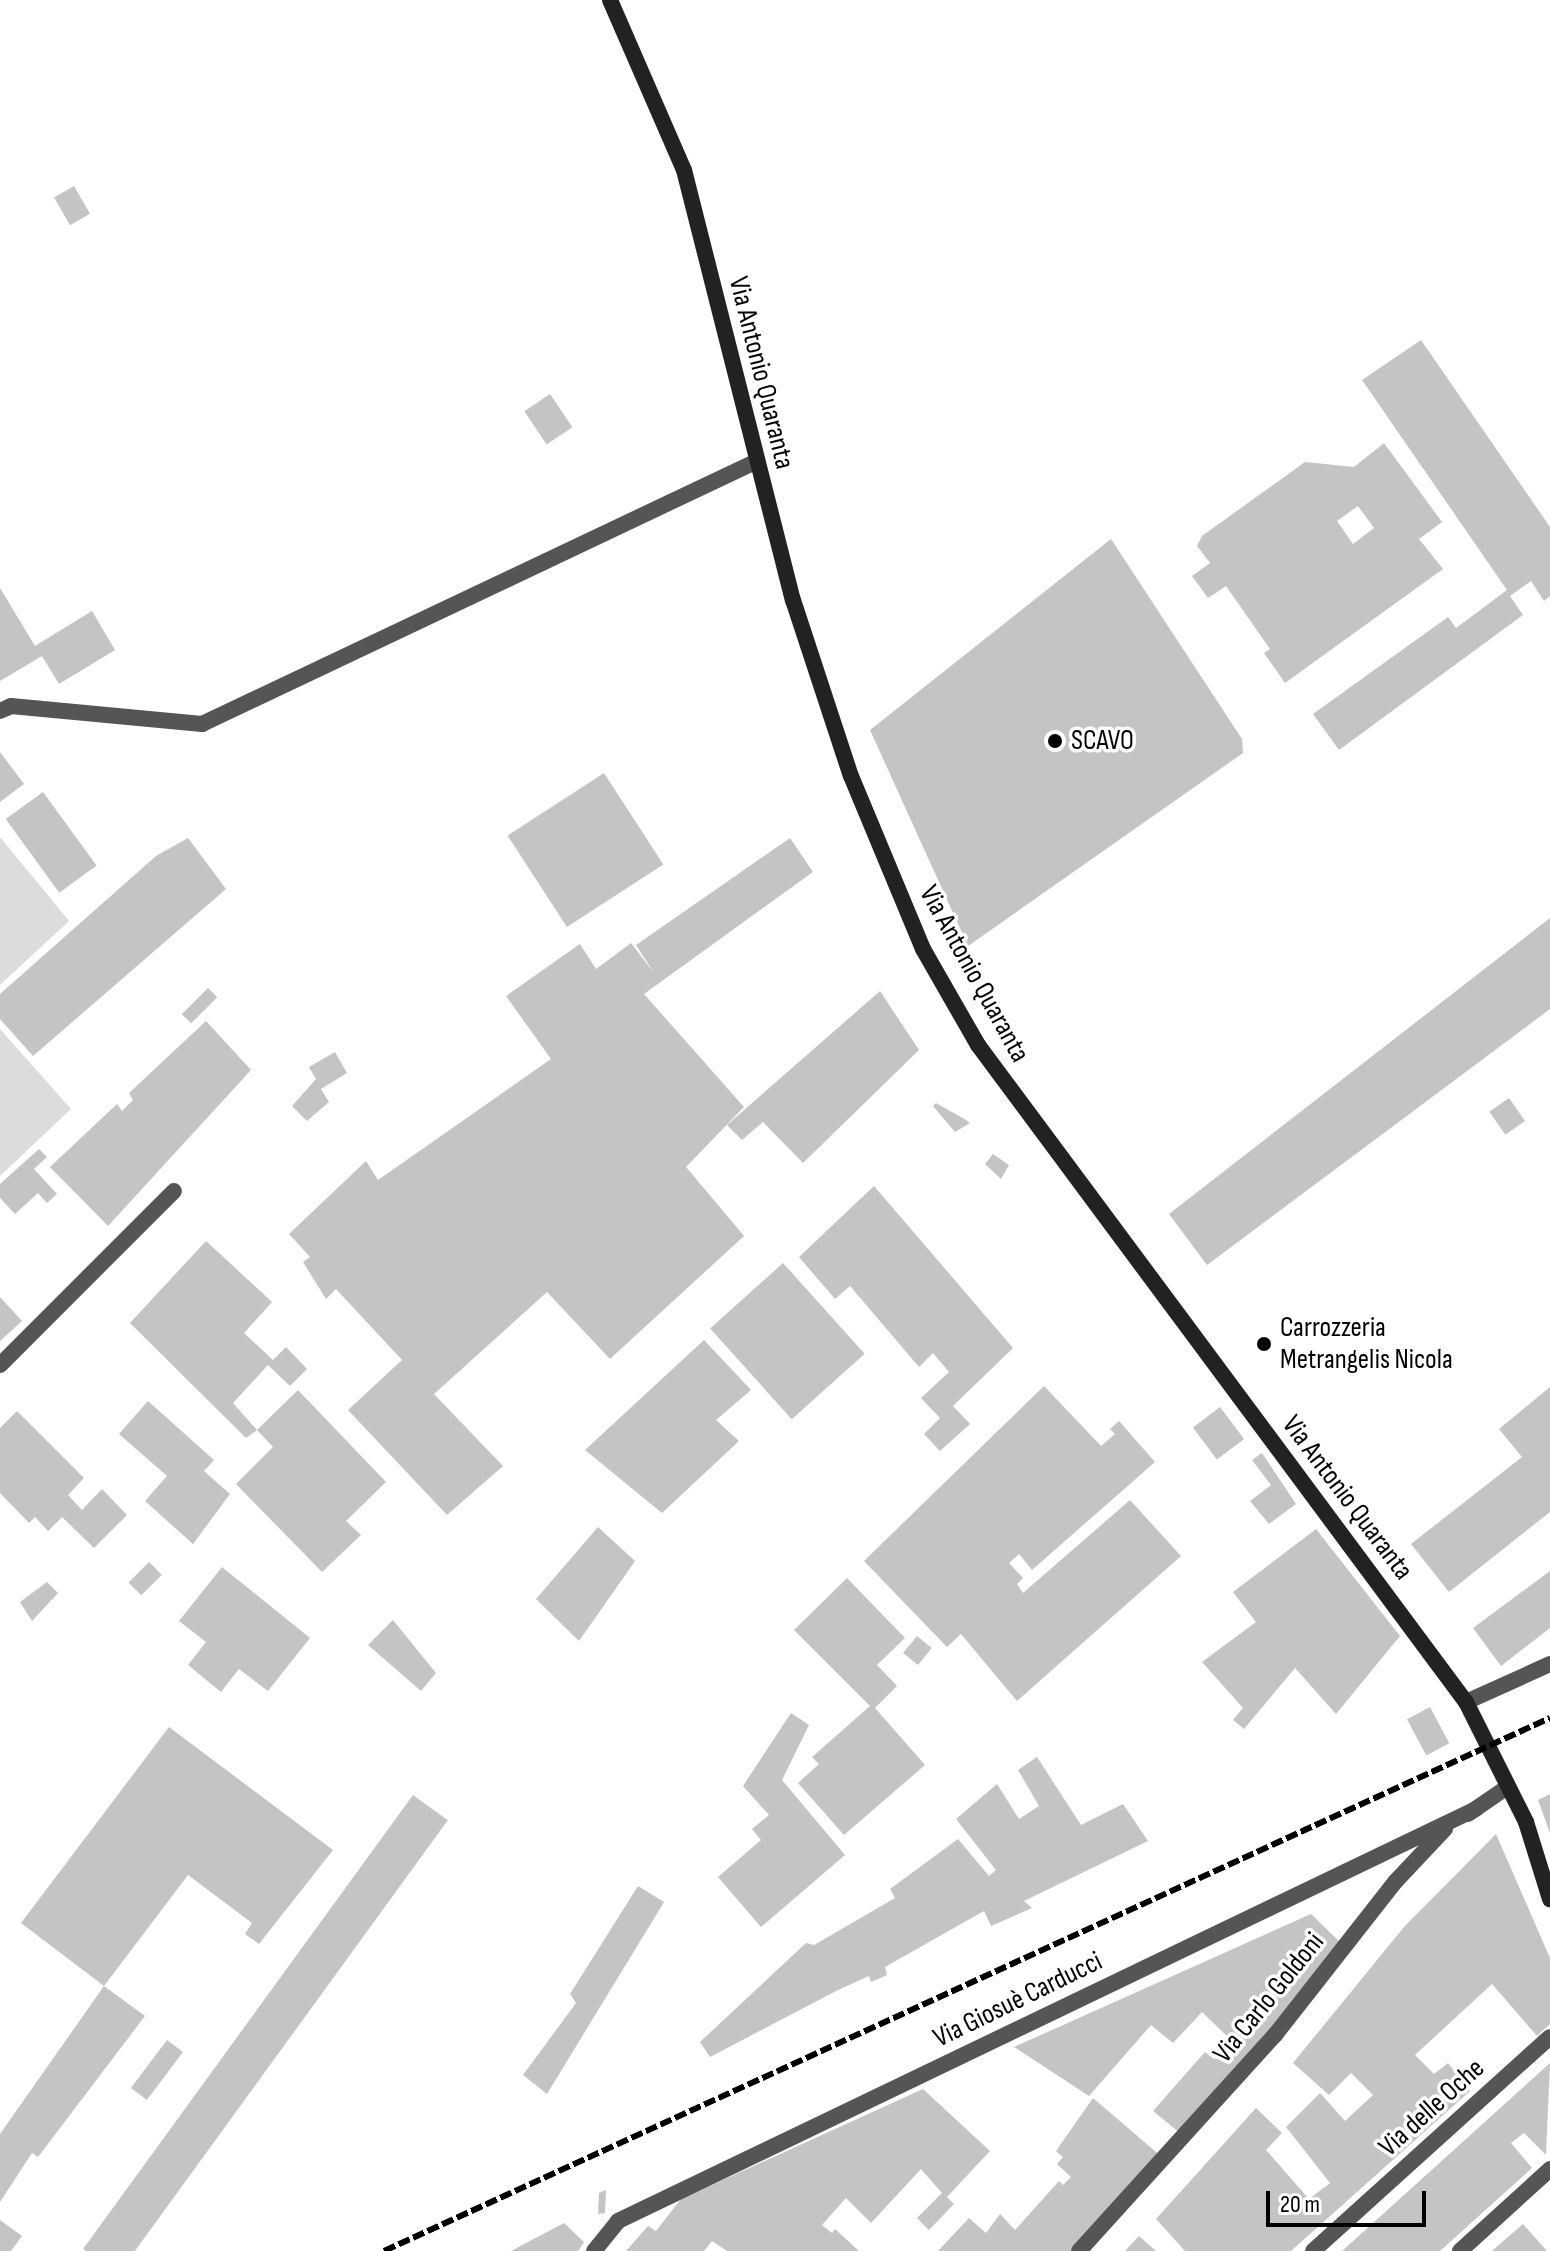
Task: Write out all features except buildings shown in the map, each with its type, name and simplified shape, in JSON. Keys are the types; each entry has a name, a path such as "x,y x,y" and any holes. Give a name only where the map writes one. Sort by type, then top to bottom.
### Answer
{"street":[{"name":"Via Antonio Quaranta","path":"610,0 684,170 755,462 793,600 851,776 923,949 970,1031 1143,1273 1466,1702 1506,1788 1526,1822 1550,1899"},
{"path":"0,711 11,706 202,724 755,462"},
{"path":"0,1365 174,1191"},
{"path":"1466,1702 1550,1664"},
{"name":"Via Carlo Goldoni","path":"1079,2251 1275,2035 1395,1882 1441,1832 1506,1788"},
{"name":"Via Giosuè Carducci","path":"594,2251 618,2221 1476,1809"},
{"name":"Via delle Oche","path":"1313,2251 1550,2037"},
{"path":"1460,2251 1550,2169"}],"shaded area":[{"path":"0,837 69,921 0,985"},
{"path":"0,1029 71,1109 0,1176"}],"railway":[{"path":"384,2251 1550,1718"}],"place":[{"name":"SCAVO","path":"1055,741"},
{"name":"Carrozzeria Metrangelis Nicola","path":"1264,1344"}]}
